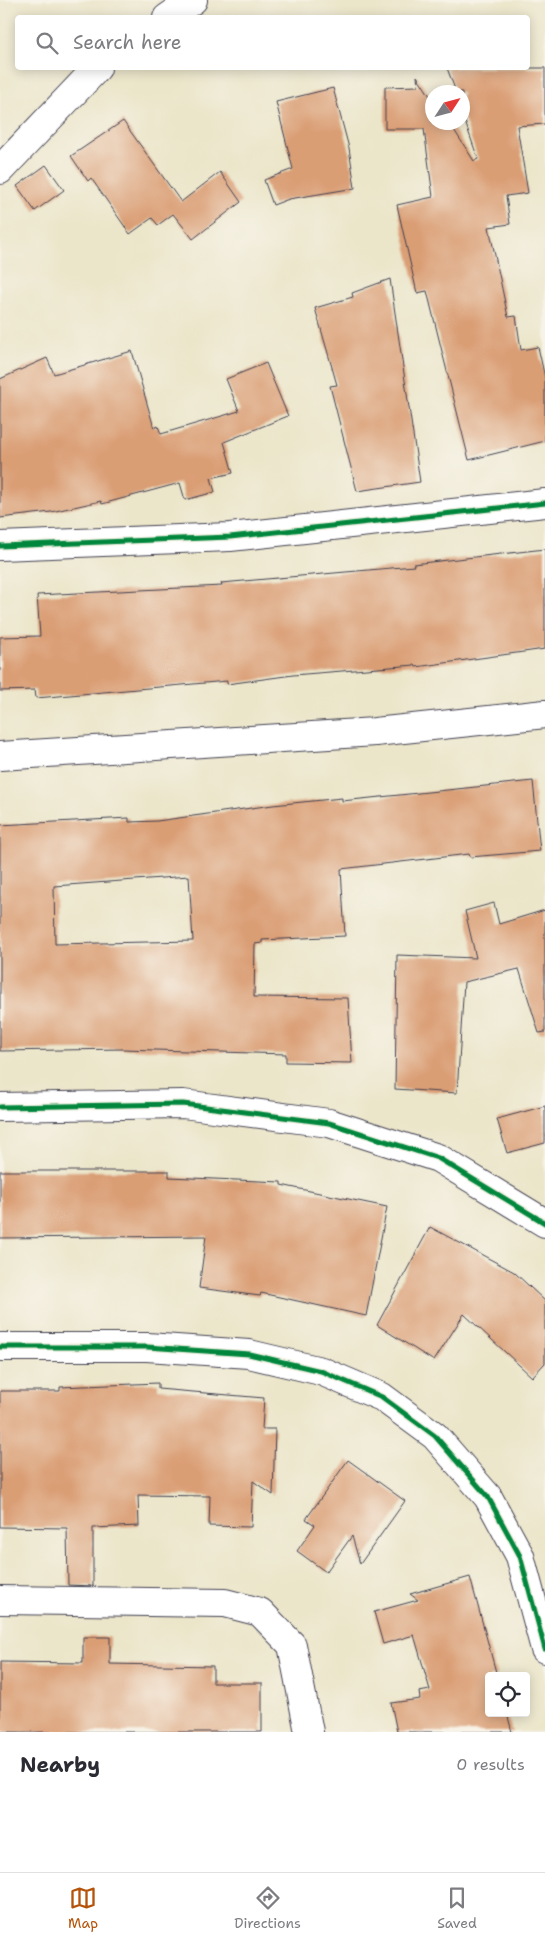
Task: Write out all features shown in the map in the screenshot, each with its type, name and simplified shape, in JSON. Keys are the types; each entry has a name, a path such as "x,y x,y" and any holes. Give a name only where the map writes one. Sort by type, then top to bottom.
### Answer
{"street":[{"path":"171,15 193,0"},
{"path":"0,170 95,70"},
{"path":"0,546 230,537 545,502"},
{"path":"0,756 375,732 545,714"},
{"path":"0,1107 183,1104 329,1123 438,1158 545,1223"},
{"path":"0,1347 147,1347 249,1354 321,1371 382,1397 435,1436 488,1497 520,1556 545,1649"},
{"path":"0,1600 224,1603 260,1612 292,1645 309,1732"}],"building":[{"path":"530,68 545,68 545,124 517,126 528,193 506,196 510,224 489,227 508,317 516,316 521,350 538,347 545,378 545,441 469,460 427,291 417,293 397,205 433,197 424,129 385,129 385,87 418,86 417,76 425,88 425,130 454,130 474,161 478,159 468,130 470,130 470,85 453,85 448,70 530,70"},
{"path":"333,88 349,148 355,188 289,199 273,205 264,180 293,169 276,102"},
{"path":"123,121 181,202 220,172 241,202 193,239 173,214 158,225 152,218 130,234 91,178 88,181 71,156"},
{"path":"46,165 64,190 35,211 17,186"},
{"path":"390,279 420,482 357,491 330,386 337,385 315,308 353,297 352,293"},
{"path":"132,351 154,428 158,426 161,434 239,411 226,379 266,363 288,416 224,442 233,473 211,478 215,492 185,500 180,483 102,504 101,501 51,512 0,518 0,379 47,358 54,374"},
{"path":"545,549 545,649 416,667 415,665 293,675 227,684 227,681 36,698 35,690 0,691 0,637 40,636 37,595 222,586 221,583 414,566 413,564"},
{"path":"533,781 540,851 470,857 469,854 341,869 345,936 262,940 262,943 255,944 254,997 348,998 352,1063 286,1062 286,1054 122,1049 0,1051 0,825 129,818 129,822 157,821 273,805 342,798 342,801","holes":["189,876 193,941 55,944 54,886"]},
{"path":"494,903 499,924 545,910 545,1032 539,1033 519,969 464,982 457,1093 395,1089 397,955 476,958 465,911"},
{"path":"545,1106 545,1143 507,1153 497,1119"},
{"path":"0,1171 169,1171 169,1177 281,1182 281,1185 387,1207 366,1316 261,1293 260,1296 199,1288 206,1236 0,1238"},
{"path":"430,1227 514,1272 545,1301 545,1363 532,1377 464,1314 434,1361 377,1325"},
{"path":"158,1383 158,1389 264,1398 262,1429 275,1429 273,1495 253,1481 251,1527 209,1526 210,1496 138,1495 139,1526 93,1528 93,1586 68,1585 67,1528 0,1527 0,1391 60,1391 60,1387"},
{"path":"348,1460 405,1501 360,1564 352,1536 326,1572 297,1551 315,1525 306,1519"},
{"path":"470,1577 496,1672 485,1672 485,1717 508,1717 512,1732 397,1732 391,1703 420,1699 419,1692 430,1690 414,1635 383,1644 374,1612 418,1600 410,1594"},
{"path":"83,1637 110,1637 110,1664 213,1666 213,1683 262,1683 262,1732 0,1732 0,1662 83,1663"}],"cycle path":[{"path":"0,546 230,537 545,503"},
{"path":"0,1107 183,1104 329,1123 438,1158 545,1223"},
{"path":"0,1347 147,1347 249,1354 321,1371 382,1397 435,1436 488,1497 520,1556 545,1649"}]}
